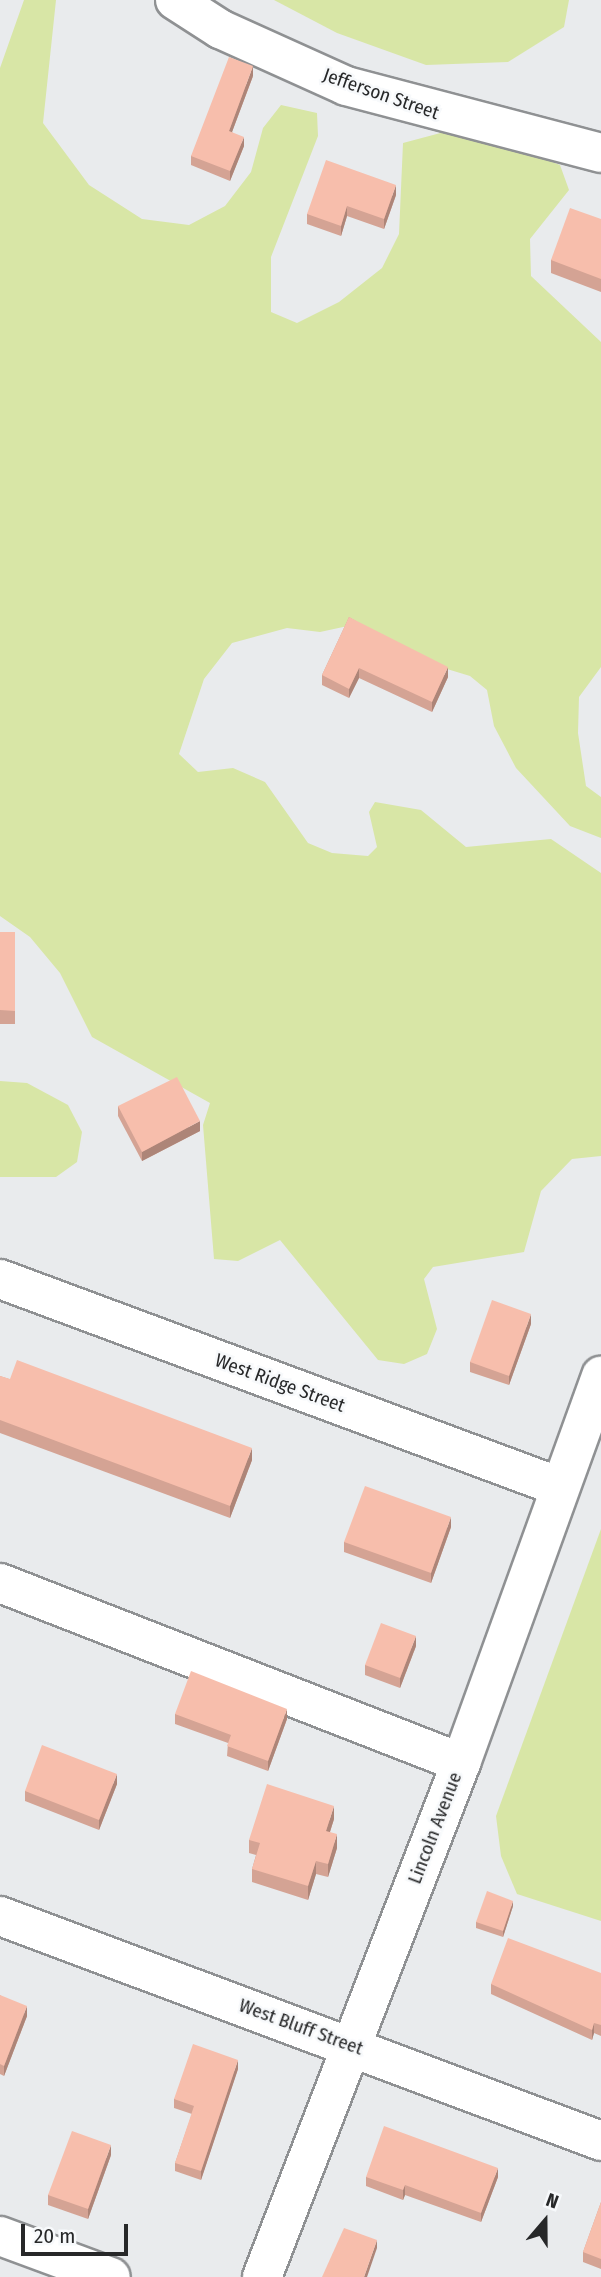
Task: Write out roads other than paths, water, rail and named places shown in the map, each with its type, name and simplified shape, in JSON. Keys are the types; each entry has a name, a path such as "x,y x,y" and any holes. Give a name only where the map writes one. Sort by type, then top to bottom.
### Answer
{"street":[{"name":"Jefferson Street","path":"174,0 220,29 346,86 601,153"},
{"name":"West Ridge Street","path":"0,1279 560,1487"},
{"name":"Lincoln Avenue","path":"262,2277 461,1763 601,1376"},
{"path":"0,1583 461,1763"},
{"name":"West Bluff Street","path":"0,1916 601,2141"},
{"path":"0,2236 111,2277"}]}
